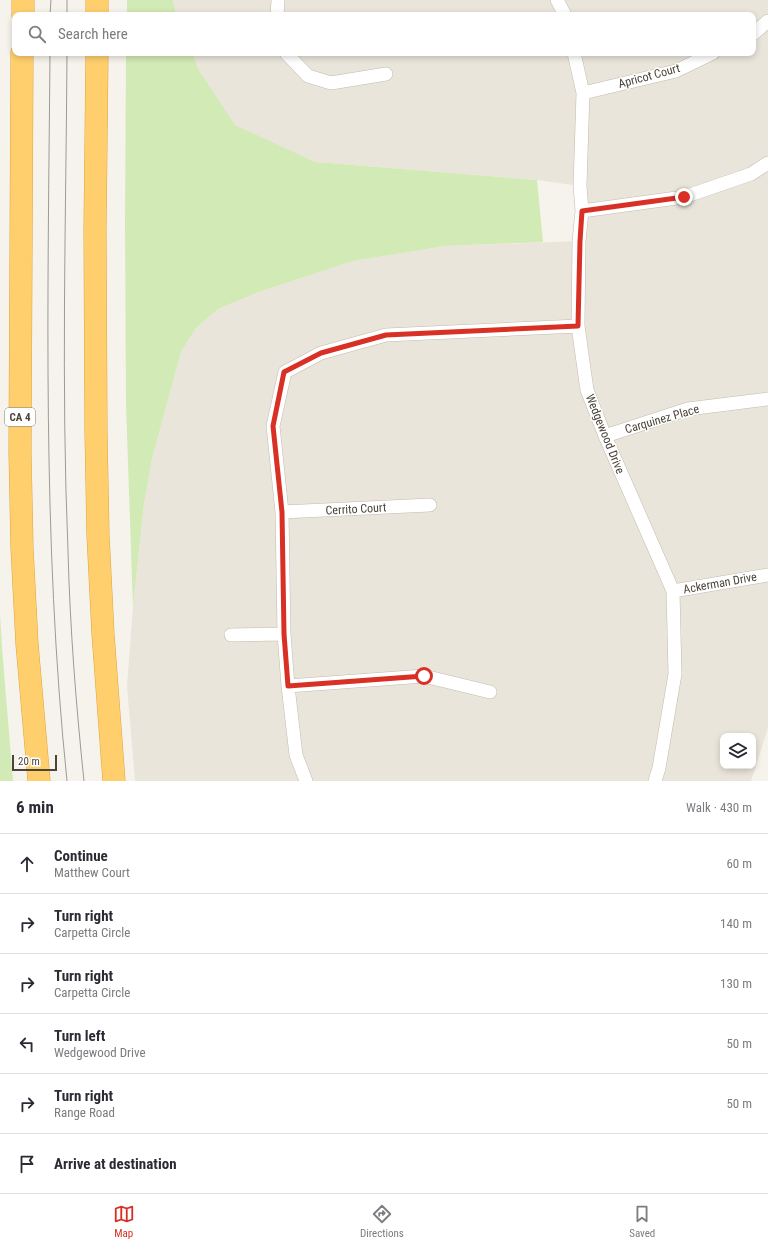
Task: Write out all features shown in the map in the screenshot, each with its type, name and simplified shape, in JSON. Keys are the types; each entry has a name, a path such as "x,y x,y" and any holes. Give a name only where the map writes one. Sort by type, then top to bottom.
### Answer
{"highway":[{"path":"22,12 23,0"},
{"path":"97,0 97,12"},
{"name":"CA 4","path":"22,56 20,459 22,548 27,644 39,781"},
{"path":"97,56 95,237 98,527 103,634 114,781"}],"street":[{"path":"277,12 278,0"},
{"path":"558,0 564,12"},
{"path":"756,31 768,21"},
{"path":"289,56 308,76 331,83 386,74"},
{"name":"Wedgewood Drive","path":"575,56 584,93 580,186 582,211 578,326 587,390 605,436 673,591 675,674 659,768 655,781"},
{"name":"Apricot Court","path":"584,93 676,71 707,56"},
{"path":"582,211 684,197 751,174 768,163"},
{"path":"306,781 296,755 284,634 282,512 273,426 284,372 321,353 386,335 578,326"},
{"name":"Carquinez Place","path":"605,436 688,409 768,399"},
{"name":"Cerrito Court","path":"282,512 430,505"},
{"name":"Ackerman Drive","path":"673,591 768,575"},
{"path":"231,635 284,634"},
{"path":"288,686 424,676 490,692"}],"shaded area":[{"path":"173,0 768,0 768,728 756,765 756,733 720,733 720,769 755,769 751,781 135,781 127,686 133,607 144,504 152,459 181,352 196,328 218,309 259,292 353,261 445,246 579,241 580,186 537,180 315,162 254,136 235,125 216,101 200,72 193,56 756,56 756,12 175,12"}],"green space":[{"path":"127,0 173,0 175,12 127,12"},
{"path":"126,56 193,56 200,72 235,125 315,162 537,180 543,242 445,246 353,261 259,292 218,309 196,328 181,352 152,459 144,504 133,607 126,405"},
{"path":"0,613 2,648 13,781 0,781"}],"tram line":[{"path":"50,12 51,0"},
{"path":"67,0 67,12"},
{"path":"50,56 48,417 50,508 59,690 67,781"},
{"path":"67,56 64,302 66,489 72,638 84,781"}],"route":[{"path":"424,676 288,686 284,634 282,512 273,426 284,372 321,353 386,335 578,326 582,211 684,197"}]}
